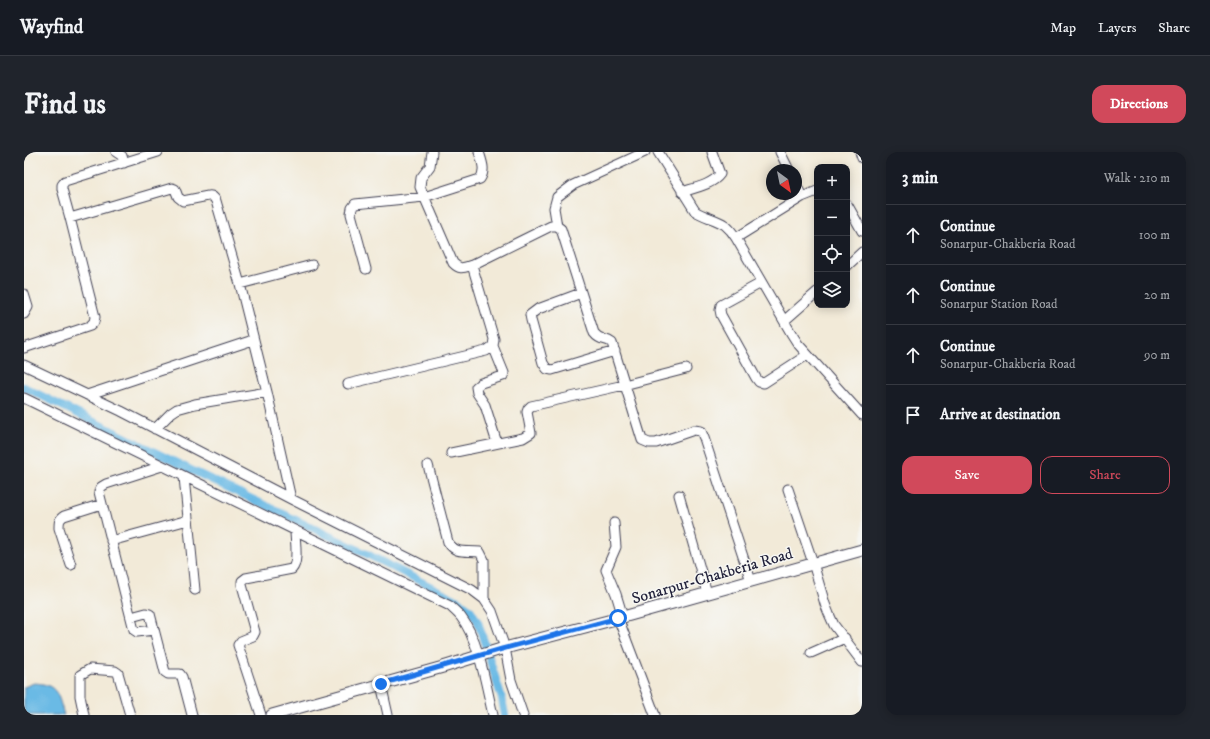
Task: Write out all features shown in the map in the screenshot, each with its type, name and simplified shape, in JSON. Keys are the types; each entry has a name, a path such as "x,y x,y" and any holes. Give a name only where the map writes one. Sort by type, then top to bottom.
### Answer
{"main road":[{"name":"Sonarpur-Chakberia Road","path":"480,655 862,550"},
{"path":"273,715 443,667 480,655"}],"street":[{"path":"116,152 122,156 124,163"},
{"path":"24,348 90,326 94,322 95,317 62,185 65,181 158,152"},
{"path":"432,152 430,166 421,178 420,187 452,263 458,268 464,268 472,265 551,226 557,226"},
{"path":"366,269 351,214 352,208 356,204 360,203 424,197 480,179 483,175 484,169 479,152"},
{"path":"645,152 572,185 557,197 554,208 557,226 561,229 594,333 598,338 609,340 612,343 642,440 649,443 656,443 694,430 701,431 751,581"},
{"path":"658,152 695,211 724,224 731,230 798,344 862,415"},
{"path":"682,192 717,178 720,174 712,152"},
{"path":"780,152 786,164"},
{"path":"860,152 862,158"},
{"path":"70,218 172,188 175,189 178,197 183,201 212,196 216,201 240,284 267,392 291,499"},
{"path":"802,197 814,192"},
{"path":"736,238 797,200"},
{"path":"858,212 862,231"},
{"path":"850,263 862,252"},
{"path":"240,284 312,265"},
{"path":"472,265 494,339 493,346 504,373 503,376 481,383 476,387 477,393 485,405 497,443"},
{"path":"761,283 727,301 721,305 720,310 720,315 756,378 759,382 764,383 807,355"},
{"path":"581,293 538,309 530,315 543,363 547,369 552,370 615,351"},
{"path":"24,294 28,307 24,314"},
{"path":"784,321 814,295"},
{"path":"87,395 254,340"},
{"path":"348,384 486,351 493,346"},
{"path":"24,365 155,429 472,590 484,598 492,611 511,680 524,715"},
{"path":"451,453 524,438 531,433 527,412 531,406 686,369"},
{"path":"155,429 172,413 181,408 267,392"},
{"path":"24,398 450,606 460,615 467,625 480,655 493,715"},
{"path":"428,465 450,546 458,551 480,552 483,556 484,598"},
{"path":"154,630 137,632 134,630 99,492 101,487 106,484 162,466"},
{"path":"184,477 195,590"},
{"path":"788,489 825,604 834,625 862,662"},
{"path":"679,495 707,593"},
{"path":"71,565 59,528 61,518 102,504"},
{"path":"111,541 188,520"},
{"path":"614,522 616,547 606,570 616,594 620,617 655,715"},
{"path":"261,715 238,646 241,641 253,636 255,632 242,581 246,578 292,569 295,566 296,561 295,531"},
{"path":"131,617 146,613 150,614 165,672 168,674 180,674 182,677 192,715"},
{"path":"811,652 845,638"},
{"path":"84,715 80,696 80,676 90,669 118,672 130,715"},
{"path":"381,684 388,715"}],"water":[{"path":"34,683 48,686 56,692 64,715 24,715 24,687"}],"waterway":[{"path":"24,387 191,470 365,553 457,600 470,609 478,622 502,699 505,715"}],"route":[{"path":"381,684 502,649 618,618"}]}
